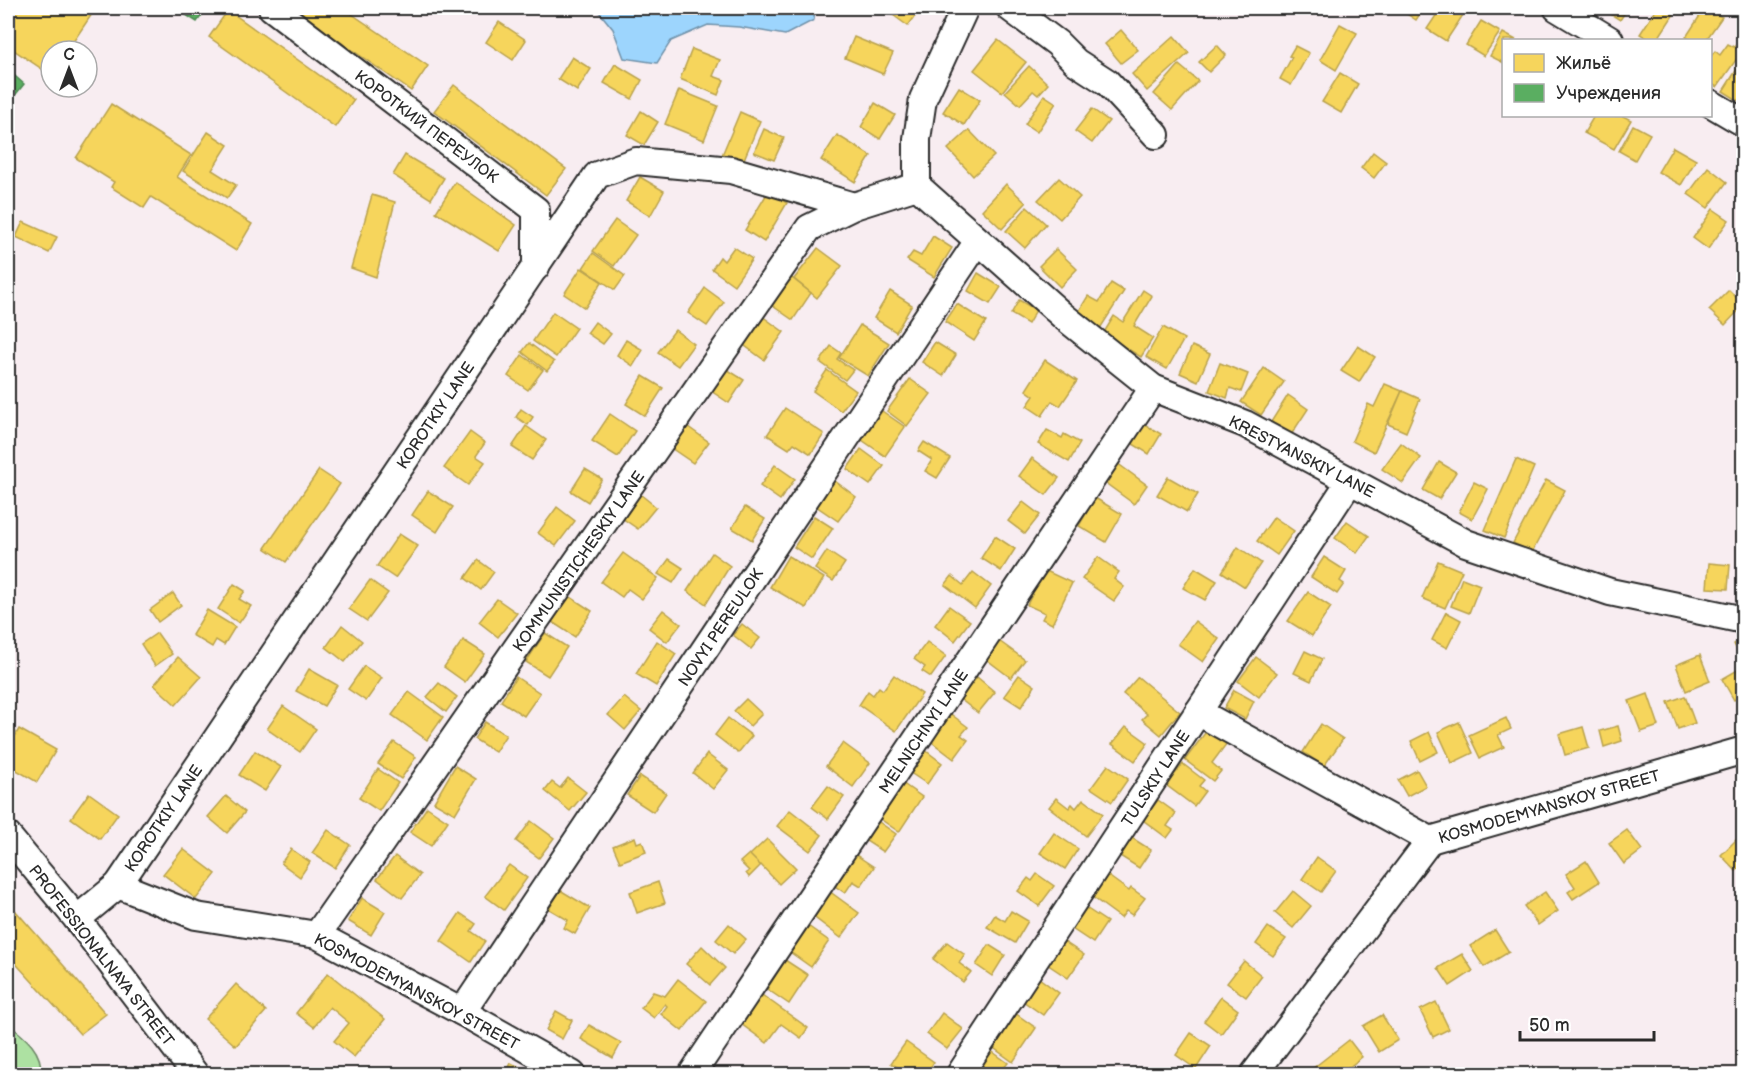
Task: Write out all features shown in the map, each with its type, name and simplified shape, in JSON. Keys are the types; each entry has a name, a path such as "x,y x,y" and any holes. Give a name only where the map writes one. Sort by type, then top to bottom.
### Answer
{"street":[{"name":"КОРОТКИЙ ПЕРЕУЛОК","path":"272,8 536,210 536,267"},
{"path":"854,206 917,186 918,139 923,99 965,8"},
{"path":"1010,8 1057,44 1076,62 1107,82 1156,135"},
{"path":"1557,8 1608,39"},
{"path":"1712,104 1743,123"},
{"name":"KOROTKIY LANE","path":"77,919 118,885 597,175 636,161 731,170 854,206"},
{"name":"KRESTYANSKIY LANE","path":"917,186 1063,316 1153,388 1245,424 1466,543 1610,592 1743,620"},
{"name":"KOMMUNISTICHESKIY LANE","path":"317,935 809,228 854,206"},
{"name":"NOVYI PEREULOK","path":"462,1012 978,241"},
{"name":"MELNICHNYI LANE","path":"692,1074 1153,388"},
{"name":"TULSKIY LANE","path":"960,1074 1350,481"},
{"path":"1198,712 1430,840"},
{"name":"KOSMODEMYANSKOY STREET","path":"1254,1074 1430,840 1743,750"},
{"name":"PROFESSIONALNAYA STREET","path":"8,836 77,919 195,1074"},
{"name":"KOSMODEMYANSKOY STREET","path":"118,885 196,915 317,935 572,1074"}],"green space":[{"path":"8,1024 32,1045 39,1058 41,1074 8,1074"}],"water":[{"path":"596,8 815,8 814,20 785,35 739,27 708,25 671,41 657,63 624,58 613,29"}],"building: Жильё":[{"path":"16,8 96,8 75,39 39,39 39,67 8,46 8,20"},
{"path":"292,8 343,8 428,66 411,91"},
{"path":"888,8 921,8 908,26 886,10"},
{"path":"1406,8 1424,8 1416,20 1404,12"},
{"path":"1441,8 1467,9 1446,41 1427,29"},
{"path":"1613,8 1628,8 1620,20 1609,13"},
{"path":"1657,8 1664,8 1674,14 1658,39 1648,39 1640,34"},
{"path":"1705,8 1722,17 1707,39 1686,37"},
{"path":"228,10 354,100 335,127 209,37"},
{"path":"1481,21 1500,32 1484,56 1466,45"},
{"path":"499,22 526,40 513,60 486,42"},
{"path":"1340,24 1357,33 1336,70 1320,60"},
{"path":"1121,30 1138,50 1121,63 1105,44"},
{"path":"1503,33 1514,39 1502,39 1502,62 1490,56"},
{"path":"1174,36 1189,53 1147,91 1132,74"},
{"path":"854,37 893,53 883,74 845,58"},
{"path":"1744,37 1744,53 1738,57 1717,87 1712,84 1712,55 1715,51 1720,55 1728,44 1734,47"},
{"path":"998,40 1026,62 1002,92 974,70"},
{"path":"1217,45 1226,55 1209,72 1199,62"},
{"path":"1295,46 1309,53 1291,85 1280,79 1292,57 1289,56"},
{"path":"692,49 720,60 713,76 724,80 718,95 680,79"},
{"path":"572,57 591,69 577,91 558,79"},
{"path":"615,64 642,80 632,99 604,83"},
{"path":"1179,65 1198,81 1172,110 1154,94"},
{"path":"1029,66 1048,84 1038,95 1033,91 1020,105 1005,92"},
{"path":"1739,66 1744,69 1744,93 1739,101 1723,91"},
{"path":"1340,73 1358,84 1341,113 1322,102"},
{"path":"454,85 566,169 546,195 434,111"},
{"path":"959,87 980,100 964,125 943,112"},
{"path":"679,90 718,106 704,140 665,124"},
{"path":"1044,95 1056,103 1037,132 1025,124"},
{"path":"875,103 895,115 880,139 861,127"},
{"path":"111,104 191,155 177,177 252,224 236,251 151,197 144,208 111,187 114,182 76,158"},
{"path":"1092,109 1109,121 1092,143 1075,131"},
{"path":"641,111 658,122 644,145 627,135"},
{"path":"740,112 760,121 742,164 722,155"},
{"path":"1593,117 1625,117 1631,120 1614,149 1584,133"},
{"path":"1633,125 1650,134 1635,160 1619,151"},
{"path":"764,129 784,138 774,160 754,152"},
{"path":"969,130 994,156 973,176 948,149"},
{"path":"208,132 228,145 212,170 236,185 227,198 183,171"},
{"path":"837,135 871,156 855,182 821,160"},
{"path":"1673,147 1696,160 1681,185 1658,172"},
{"path":"1373,152 1386,162 1374,178 1361,168"},
{"path":"405,155 444,178 431,199 393,175"},
{"path":"1708,167 1727,182 1708,208 1688,194"},
{"path":"640,177 664,191 650,216 626,201"},
{"path":"1059,178 1080,197 1060,219 1038,200"},
{"path":"455,182 516,225 499,251 436,212"},
{"path":"1006,184 1026,203 1002,229 982,210"},
{"path":"768,192 787,203 764,242 745,230"},
{"path":"372,195 395,202 376,277 351,268"},
{"path":"1027,207 1046,224 1025,248 1006,231"},
{"path":"1713,209 1729,220 1708,249 1693,238"},
{"path":"615,220 636,235 614,266 593,251"},
{"path":"23,222 57,237 49,253 16,237"},
{"path":"933,236 952,248 934,277 907,260 913,252 921,256"},
{"path":"734,247 752,259 734,285 712,269 720,257 724,261"},
{"path":"818,248 842,266 817,298 794,279"},
{"path":"1056,249 1077,269 1060,287 1039,266"},
{"path":"593,253 625,276 615,290 583,268"},
{"path":"581,268 602,282 585,308 564,294"},
{"path":"978,273 1001,287 990,304 968,291"},
{"path":"788,275 811,293 793,320 767,302"},
{"path":"1111,283 1124,291 1099,330 1076,316 1088,296 1099,302"},
{"path":"705,288 724,302 707,326 688,313"},
{"path":"1143,290 1152,296 1134,326 1153,338 1141,357 1103,334 1114,316 1123,322"},
{"path":"1729,290 1744,305 1725,325 1709,310"},
{"path":"890,291 912,305 896,332 874,318"},
{"path":"1019,300 1036,310 1028,324 1011,314"},
{"path":"957,304 986,322 974,341 945,322"},
{"path":"553,312 576,328 556,357 533,341"},
{"path":"762,316 784,332 764,360 741,343"},
{"path":"595,322 611,334 603,344 587,333"},
{"path":"860,325 889,343 868,376 839,358"},
{"path":"1163,327 1184,339 1167,369 1146,357"},
{"path":"675,330 694,344 678,366 658,352"},
{"path":"626,340 643,350 633,366 617,355"},
{"path":"935,342 956,355 943,376 922,362"},
{"path":"529,343 554,362 547,371 522,352"},
{"path":"831,346 841,353 837,359 853,370 845,380 820,362"},
{"path":"1192,346 1210,354 1198,381 1180,373"},
{"path":"1358,346 1375,357 1359,382 1341,371"},
{"path":"522,355 543,370 528,390 508,376"},
{"path":"1045,360 1077,381 1060,406 1052,401 1042,416 1027,406 1034,396 1026,390"},
{"path":"1220,363 1248,374 1241,392 1230,388 1227,398 1209,391"},
{"path":"725,368 744,380 729,403 711,391"},
{"path":"1264,368 1284,382 1261,415 1241,402"},
{"path":"827,370 856,391 841,411 813,391"},
{"path":"643,376 663,388 645,416 626,404"},
{"path":"910,379 931,394 907,426 887,411"},
{"path":"1385,384 1402,391 1374,452 1352,441 1368,404 1374,407"},
{"path":"1402,391 1420,399 1406,432 1388,424"},
{"path":"1288,395 1308,409 1291,435 1271,422"},
{"path":"785,408 824,434 811,454 794,443 789,449 767,435"},
{"path":"521,409 533,417 528,425 516,417"},
{"path":"882,411 905,427 885,456 862,440"},
{"path":"610,414 635,431 618,457 592,441"},
{"path":"684,424 709,442 693,463 668,446"},
{"path":"1144,424 1161,434 1149,454 1133,444"},
{"path":"526,426 546,440 532,460 512,447"},
{"path":"1047,430 1062,438 1064,434 1080,443 1069,462 1038,444"},
{"path":"470,432 485,443 476,456 485,462 468,485 444,468"},
{"path":"924,442 950,458 937,478 925,471 932,460 918,451"},
{"path":"1401,443 1421,458 1403,483 1382,469"},
{"path":"861,449 884,466 870,485 847,469"},
{"path":"1032,458 1059,478 1046,495 1019,476"},
{"path":"1516,459 1534,467 1504,538 1485,530"},
{"path":"1439,462 1456,472 1439,499 1423,490"},
{"path":"1117,463 1147,485 1134,504 1104,482"},
{"path":"775,465 795,479 780,500 760,486"},
{"path":"585,469 602,479 588,502 571,491"},
{"path":"319,470 340,484 286,562 265,548"},
{"path":"1168,477 1198,494 1187,512 1157,495"},
{"path":"1546,480 1565,490 1532,552 1513,543"},
{"path":"835,481 856,497 838,521 816,506"},
{"path":"1474,482 1488,489 1472,519 1459,512"},
{"path":"428,491 453,507 437,532 412,515"},
{"path":"640,494 656,507 638,529 622,518"},
{"path":"1095,498 1122,514 1106,542 1079,526"},
{"path":"1023,502 1040,515 1025,534 1008,521"},
{"path":"557,507 575,521 556,546 538,533"},
{"path":"745,507 765,519 752,540 732,528"},
{"path":"814,516 833,528 812,559 794,547"},
{"path":"1274,517 1294,531 1277,555 1257,541"},
{"path":"1347,521 1369,536 1357,553 1335,538"},
{"path":"399,534 418,546 395,578 377,566"},
{"path":"995,536 1015,549 1001,571 981,558"},
{"path":"1238,547 1261,563 1245,587 1222,572"},
{"path":"827,551 845,563 833,581 815,569"},
{"path":"623,553 658,578 642,599 628,589 622,597 601,582"},
{"path":"712,553 730,566 706,604 687,591"},
{"path":"788,556 824,578 806,608 770,587"},
{"path":"1098,557 1119,572 1114,579 1124,587 1114,601 1082,579"},
{"path":"1324,557 1346,571 1340,581 1344,584 1337,594 1311,577"},
{"path":"669,559 683,568 673,583 658,574"},
{"path":"478,560 494,572 481,590 465,578"},
{"path":"1438,561 1462,571 1445,608 1422,598"},
{"path":"1709,563 1730,565 1728,589 1707,588"},
{"path":"1195,568 1217,581 1205,600 1183,588"},
{"path":"1044,570 1072,583 1052,624 1042,619 1045,613 1027,605"},
{"path":"973,572 991,586 975,608 945,585 952,576 963,585"},
{"path":"1462,578 1480,585 1469,613 1451,606"},
{"path":"370,580 388,593 367,621 349,609"},
{"path":"234,584 245,591 239,599 251,606 239,623 218,609"},
{"path":"1308,592 1331,607 1312,636 1288,621"},
{"path":"173,593 181,605 158,622 150,610"},
{"path":"569,596 592,611 575,637 552,622"},
{"path":"497,599 517,613 498,637 479,622"},
{"path":"949,606 970,621 955,641 935,625"},
{"path":"207,610 235,627 224,645 216,640 212,647 192,635"},
{"path":"663,610 681,624 667,642 649,628"},
{"path":"1446,612 1461,620 1447,648 1432,640"},
{"path":"1195,621 1219,639 1203,662 1178,644"},
{"path":"742,624 760,638 751,649 733,635"},
{"path":"342,625 362,641 345,662 326,647"},
{"path":"157,633 172,654 155,666 141,644"},
{"path":"545,633 567,647 548,676 526,662"},
{"path":"1744,639 1744,664 1734,644"},
{"path":"463,640 485,654 465,682 444,667"},
{"path":"657,641 676,654 656,686 636,674"},
{"path":"999,641 1025,660 1011,678 986,659"},
{"path":"927,642 946,656 931,677 922,671 925,667 914,659"},
{"path":"1305,651 1322,659 1311,681 1294,673"},
{"path":"1700,655 1710,681 1686,691 1676,665"},
{"path":"178,657 201,677 176,705 154,685"},
{"path":"1256,657 1277,673 1259,697 1238,681"},
{"path":"364,666 382,678 366,701 348,689"},
{"path":"1741,668 1744,673 1744,695 1734,700 1722,679"},
{"path":"309,669 337,685 324,706 296,691"},
{"path":"894,675 922,694 896,731 859,705 868,691 873,695 879,687 883,690"},
{"path":"1019,675 1035,686 1021,707 1004,696"},
{"path":"516,677 540,693 524,716 501,701"},
{"path":"977,677 995,692 978,713 960,699"},
{"path":"1138,677 1180,712 1161,735 1142,719 1147,714 1123,694"},
{"path":"439,683 457,697 446,712 427,697"},
{"path":"1234,690 1254,701 1245,719 1224,708"},
{"path":"409,692 443,717 427,740 392,715"},
{"path":"1648,694 1659,726 1641,732 1629,701"},
{"path":"1685,696 1695,723 1678,729 1668,702"},
{"path":"624,697 641,711 625,730 608,715"},
{"path":"746,699 762,714 750,726 734,711"},
{"path":"283,706 316,729 300,752 267,729"},
{"path":"948,712 968,727 961,735 968,740 954,759 928,739"},
{"path":"728,718 752,736 738,753 715,735"},
{"path":"1506,718 1511,729 1498,735 1504,747 1480,758 1469,735"},
{"path":"485,722 506,735 495,752 474,739"},
{"path":"1459,722 1473,753 1452,763 1438,732"},
{"path":"1321,724 1343,739 1324,766 1303,752"},
{"path":"1618,726 1622,741 1604,747 1600,731"},
{"path":"1126,727 1148,743 1135,761 1112,744"},
{"path":"1583,727 1589,748 1565,755 1559,734"},
{"path":"19,729 56,750 37,782 8,765 8,748"},
{"path":"1208,729 1227,743 1212,763 1221,771 1213,781 1185,760"},
{"path":"1429,732 1438,752 1420,761 1411,741"},
{"path":"394,742 416,757 401,779 378,764"},
{"path":"843,743 870,763 853,787 826,766"},
{"path":"925,750 942,763 927,784 909,772"},
{"path":"255,751 281,767 265,791 239,775"},
{"path":"707,754 728,770 713,789 693,773"},
{"path":"1183,764 1204,780 1199,786 1205,791 1194,806 1166,785"},
{"path":"1108,765 1128,779 1112,802 1091,788"},
{"path":"455,766 476,779 455,814 434,802"},
{"path":"378,769 398,783 379,811 359,798"},
{"path":"1417,770 1426,786 1407,796 1398,780"},
{"path":"640,776 666,793 653,812 627,795"},
{"path":"568,778 586,792 570,811 545,791 552,782 560,788"},
{"path":"902,783 922,797 899,832 879,818"},
{"path":"828,786 844,797 828,819 812,807"},
{"path":"89,793 118,814 100,839 71,818"},
{"path":"226,796 245,812 227,833 208,817"},
{"path":"1056,798 1069,808 1072,804 1076,808 1083,799 1103,814 1086,836 1049,807"},
{"path":"1158,800 1176,813 1167,826 1173,830 1167,838 1143,820"},
{"path":"427,807 448,821 431,846 410,832"},
{"path":"790,810 822,835 810,851 777,826"},
{"path":"876,820 896,834 883,852 863,839"},
{"path":"531,821 554,838 539,858 516,841"},
{"path":"328,830 350,845 335,868 312,853"},
{"path":"1627,830 1642,850 1624,864 1609,843"},
{"path":"1054,833 1078,849 1065,869 1040,853"},
{"path":"1740,836 1744,840 1744,863 1736,871 1721,855"},
{"path":"635,837 637,843 642,841 646,852 620,862 613,846"},
{"path":"1132,838 1151,850 1139,868 1120,856"},
{"path":"767,839 796,868 779,884 761,865 749,877 746,873 749,871 740,862"},
{"path":"183,849 216,874 196,899 163,874"},
{"path":"291,849 310,862 300,877 281,863"},
{"path":"853,853 874,867 861,886 853,881 845,893 832,884"},
{"path":"395,856 420,875 402,898 377,879"},
{"path":"1317,857 1336,871 1321,892 1302,879"},
{"path":"1586,861 1599,882 1573,899 1568,892 1575,887 1566,874"},
{"path":"509,865 527,878 504,910 485,896"},
{"path":"1037,874 1054,886 1039,906 1018,891 1028,878 1032,881"},
{"path":"1107,875 1129,891 1131,888 1145,898 1132,915 1126,911 1121,918 1091,896"},
{"path":"658,882 665,903 637,913 630,892"},
{"path":"560,890 590,908 575,934 564,928 568,920 549,909"},
{"path":"829,891 859,913 841,938 811,915"},
{"path":"1293,891 1311,906 1293,928 1275,913"},
{"path":"1545,892 1558,911 1538,925 1524,906"},
{"path":"362,898 385,912 371,935 348,921"},
{"path":"8,902 106,1014 80,1034 8,955"},
{"path":"1086,908 1107,922 1093,943 1072,929"},
{"path":"1011,911 1028,921 1015,943 987,927 995,915 1005,921"},
{"path":"460,913 476,924 471,931 485,941 471,962 441,941"},
{"path":"729,924 746,939 733,954 716,940"},
{"path":"808,926 829,941 811,967 790,952"},
{"path":"1268,927 1286,939 1273,956 1256,944"},
{"path":"1495,930 1509,952 1484,967 1470,946"},
{"path":"1063,941 1084,955 1068,978 1047,964"},
{"path":"947,942 965,955 959,963 971,972 963,982 933,959"},
{"path":"989,945 1005,955 992,976 976,965"},
{"path":"702,946 725,968 710,985 686,964"},
{"path":"1462,954 1473,971 1450,986 1438,968"},
{"path":"785,960 808,975 789,1004 767,989"},
{"path":"1244,961 1262,976 1246,997 1227,983"},
{"path":"328,973 385,1019 354,1057 334,1041 349,1023 330,1007 314,1027 296,1013"},
{"path":"1039,978 1059,993 1043,1015 1023,1001"},
{"path":"678,979 706,1001 682,1031 661,1014 667,1006 665,1004 654,1018 641,1008 653,992 665,996"},
{"path":"236,984 266,1011 236,1046 205,1019"},
{"path":"762,995 808,1028 801,1038 781,1024 767,1043 741,1024"},
{"path":"1221,997 1238,1010 1221,1034 1204,1021"},
{"path":"1436,1002 1449,1029 1433,1037 1420,1010"},
{"path":"556,1011 572,1020 562,1039 546,1030"},
{"path":"942,1013 963,1029 947,1049 927,1034"},
{"path":"1015,1013 1036,1028 1013,1062 991,1046"},
{"path":"1382,1015 1398,1040 1379,1052 1363,1026"},
{"path":"589,1025 621,1043 613,1058 581,1039"},
{"path":"1191,1033 1211,1046 1196,1069 1176,1055"},
{"path":"1349,1040 1362,1057 1346,1070 1349,1074 1317,1074 1312,1069"},
{"path":"906,1042 934,1062 926,1074 892,1074 897,1067 891,1063"},
{"path":"990,1050 1008,1063 999,1074 986,1074 977,1068"},
{"path":"511,1063 529,1072 528,1074 506,1074"}],"building: Учреждения":[{"path":"175,8 207,8 197,22"},
{"path":"8,70 24,84 8,104"}]}
